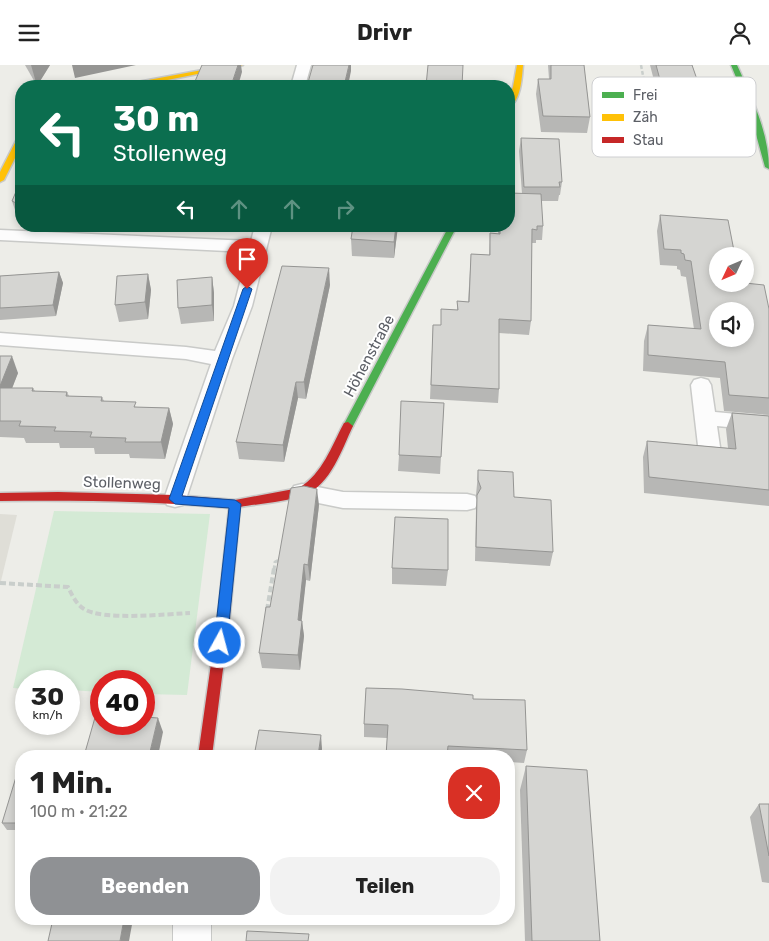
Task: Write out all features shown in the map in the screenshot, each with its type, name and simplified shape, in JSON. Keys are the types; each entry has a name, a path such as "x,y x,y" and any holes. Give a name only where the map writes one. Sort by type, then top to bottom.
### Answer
{"street":[{"path":"151,80 198,68 240,65"},
{"path":"515,92 520,65"},
{"path":"734,65 739,77"},
{"path":"756,120 769,167"},
{"path":"0,179 15,150"},
{"name":"Höhenstraße","path":"302,492 310,488 325,471 450,232"},
{"name":"Stollenweg","path":"0,497 58,496 175,499 235,504 302,492"},
{"path":"206,750 224,619 235,504"},
{"path":"192,925 192,941"}],"lane":[{"path":"300,80 304,65"},
{"path":"175,499 222,359 243,306 262,232"},
{"path":"0,235 258,247"},
{"path":"0,339 186,353 222,359"},
{"path":"700,385 710,454"},
{"path":"705,418 769,424"},
{"path":"302,492 343,499 467,502"}],"path":[{"path":"0,583 68,587 74,602 81,609 92,614 196,612 224,619 264,625 275,561 281,560 282,552"}],"shaded area":[{"path":"0,514 17,515 0,585"}],"green space":[{"path":"54,511 210,514 187,695 155,694 155,670 90,670 90,691 80,691 80,670 17,670"}],"building":[{"path":"202,65 238,65 233,80 196,80"},
{"path":"313,65 349,65 345,80 309,80"},
{"path":"428,65 463,65 462,80 427,80"},
{"path":"551,65 584,65 590,117 543,116 538,79 551,79"},
{"path":"656,65 692,65 696,77 659,77"},
{"path":"521,138 559,139 562,182 559,182 560,187 524,187"},
{"path":"515,193 541,194 543,226 537,226 537,230 532,229 531,321 499,319 499,389 431,385 433,325 441,325 441,309 458,310 457,301 469,302 471,254 490,255 490,233 500,234 500,232 515,232"},
{"path":"660,215 728,220 733,247 709,247 709,293 754,293 754,284 764,285 769,309 769,398 729,395 725,362 648,355 648,325 701,329 691,261 685,260 681,250 664,249"},
{"path":"352,232 395,232 394,242 351,239"},
{"path":"282,266 329,268 304,382 296,382 283,445 236,442"},
{"path":"59,272 53,305 0,308 0,276"},
{"path":"148,274 145,302 115,305 117,276"},
{"path":"212,277 212,305 178,308 177,280"},
{"path":"0,356 12,356 0,386"},
{"path":"0,388 33,388 32,391 67,392 66,396 102,397 101,401 136,402 134,407 169,408 161,442 125,442 126,438 90,437 92,432 54,431 56,427 19,426 21,421 0,421"},
{"path":"401,401 444,403 441,457 399,455"},
{"path":"732,413 769,416 769,490 649,477 647,441 736,449"},
{"path":"478,470 513,472 514,497 551,500 553,552 476,547 477,495 481,488 478,480"},
{"path":"304,486 317,489 308,565 304,564 298,620 302,621 298,655 259,653 266,607 270,607 291,488"},
{"path":"395,517 448,519 448,570 392,568"},
{"path":"366,688 473,695 473,699 525,700 527,750 448,746 448,750 386,750 388,725 364,724"},
{"path":"155,718 158,718 155,731"},
{"path":"259,730 321,735 319,750 255,750"},
{"path":"90,735 154,735 150,750 86,750"},
{"path":"526,766 587,770 600,941 532,941"},
{"path":"15,780 15,823 2,823"},
{"path":"759,804 769,804 769,856"},
{"path":"52,925 123,925 120,941 48,941"},
{"path":"247,931 309,934 308,941 246,941"}],"traffic: fast":[{"path":"734,65 739,77"},
{"path":"756,120 769,167"},
{"path":"348,426 450,232"}],"traffic: slow":[{"path":"159,80 240,65"},
{"path":"515,92 520,65"},
{"path":"0,180 15,151"}],"traffic: jam":[{"path":"0,497 58,496 175,499 235,504 302,492 318,480 324,472 348,426"},
{"path":"206,750 224,614 235,504"}],"route":[{"path":"220,643 235,504 175,499 222,359 243,306 247,289"}]}
